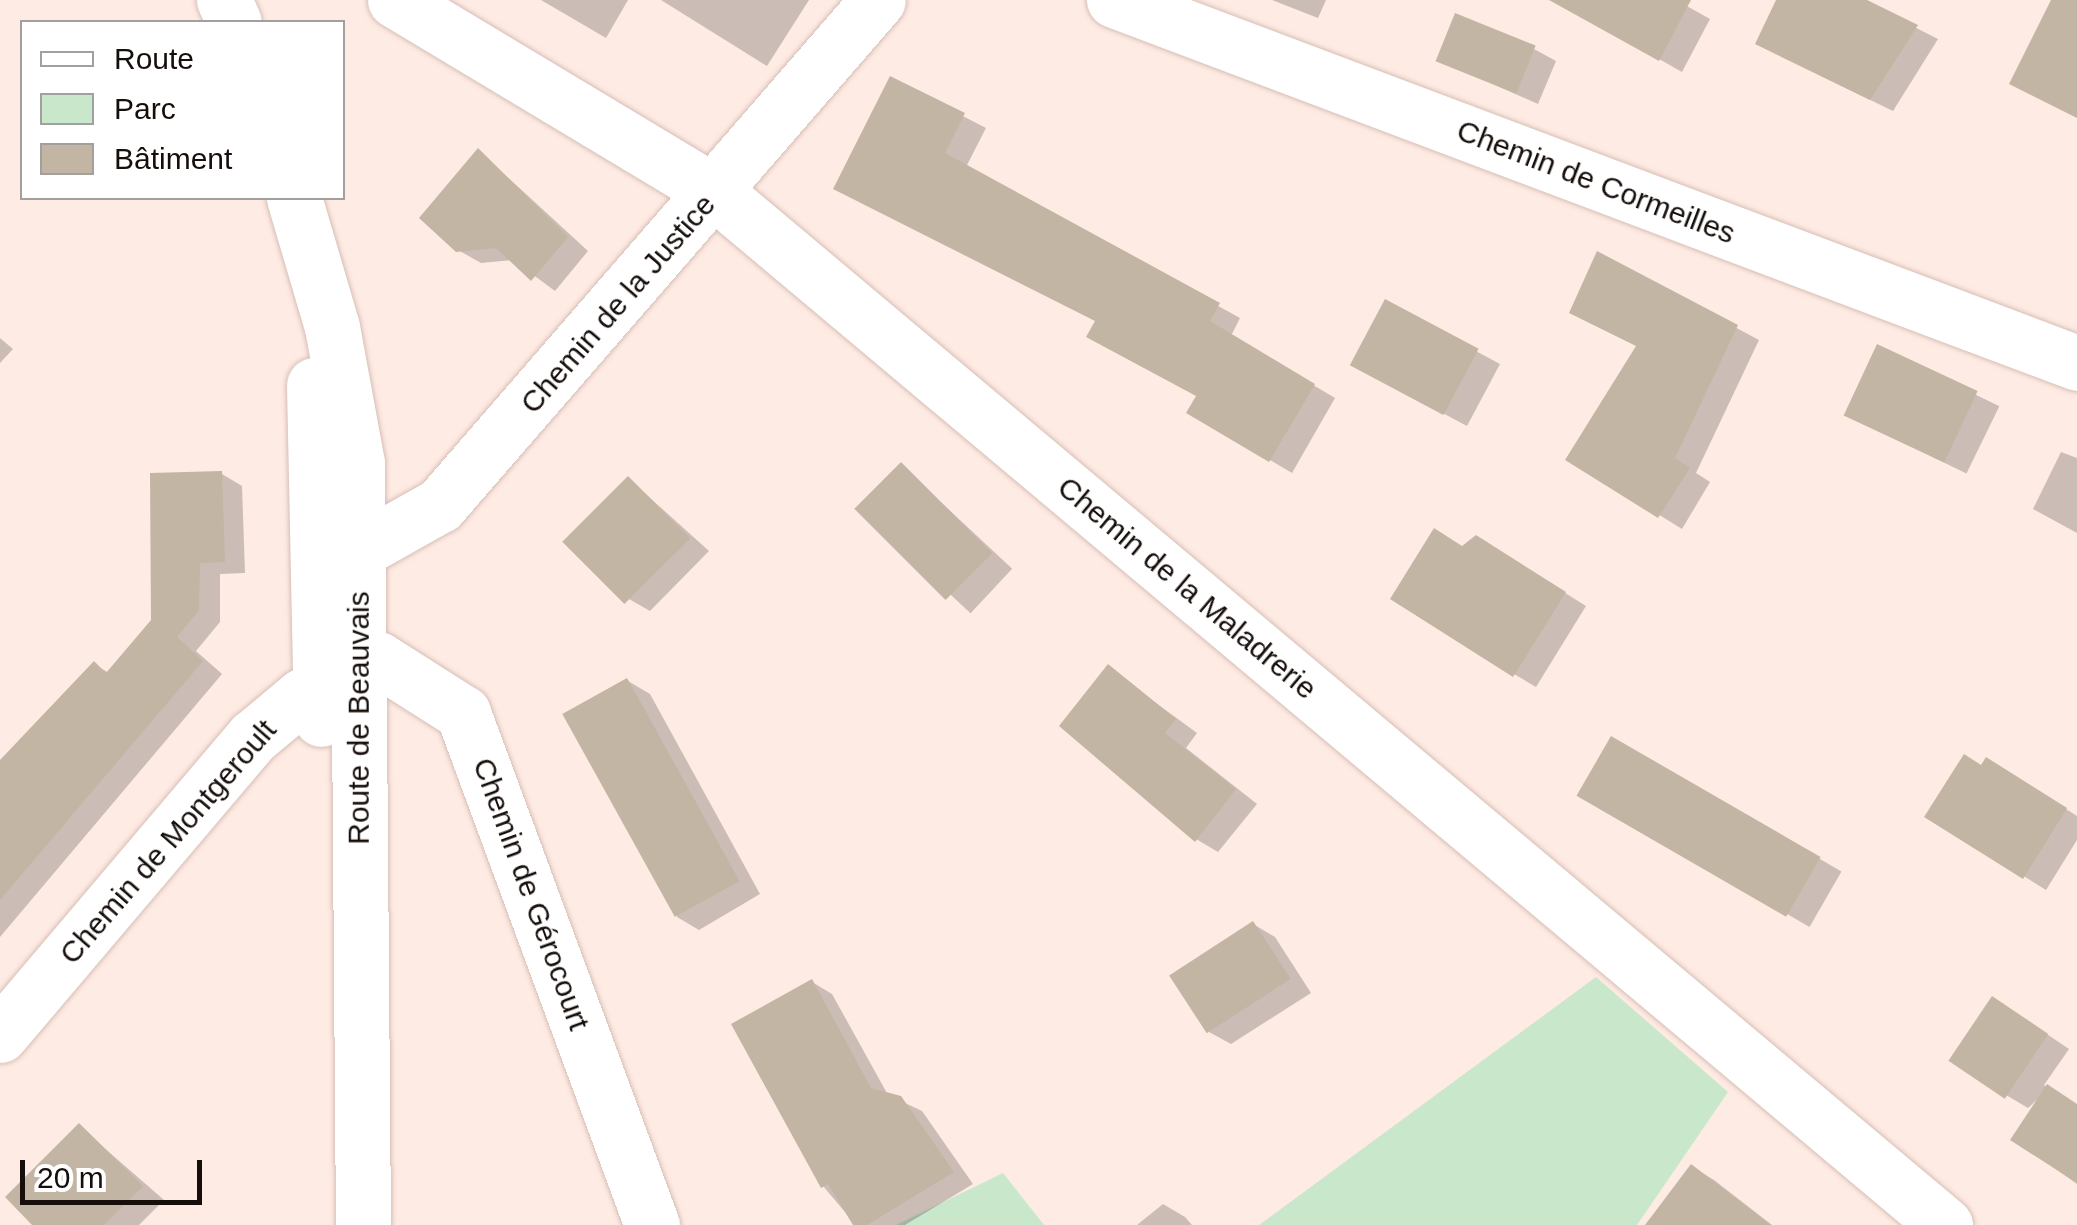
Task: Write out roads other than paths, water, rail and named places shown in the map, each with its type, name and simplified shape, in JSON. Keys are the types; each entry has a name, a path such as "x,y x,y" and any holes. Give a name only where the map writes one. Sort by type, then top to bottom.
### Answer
{"street":[{"name":"Chemin de la Maladrerie","path":"395,0 716,192 1945,1225"},
{"name":"Chemin de la Justice","path":"338,538 374,542 440,505 716,192 878,0"},
{"name":"Chemin de Cormeilles","path":"1114,0 2077,363"},
{"name":"Route de Beauvais","path":"297,208 338,538 339,672 327,1225"},
{"name":"Route de Beauvais","path":"339,672 363,1225"},
{"name":"Chemin de Montgeroult","path":"0,1035 253,738 285,707 339,672"},
{"name":"Chemin de Gérocourt","path":"339,672 463,713 652,1225"}]}
